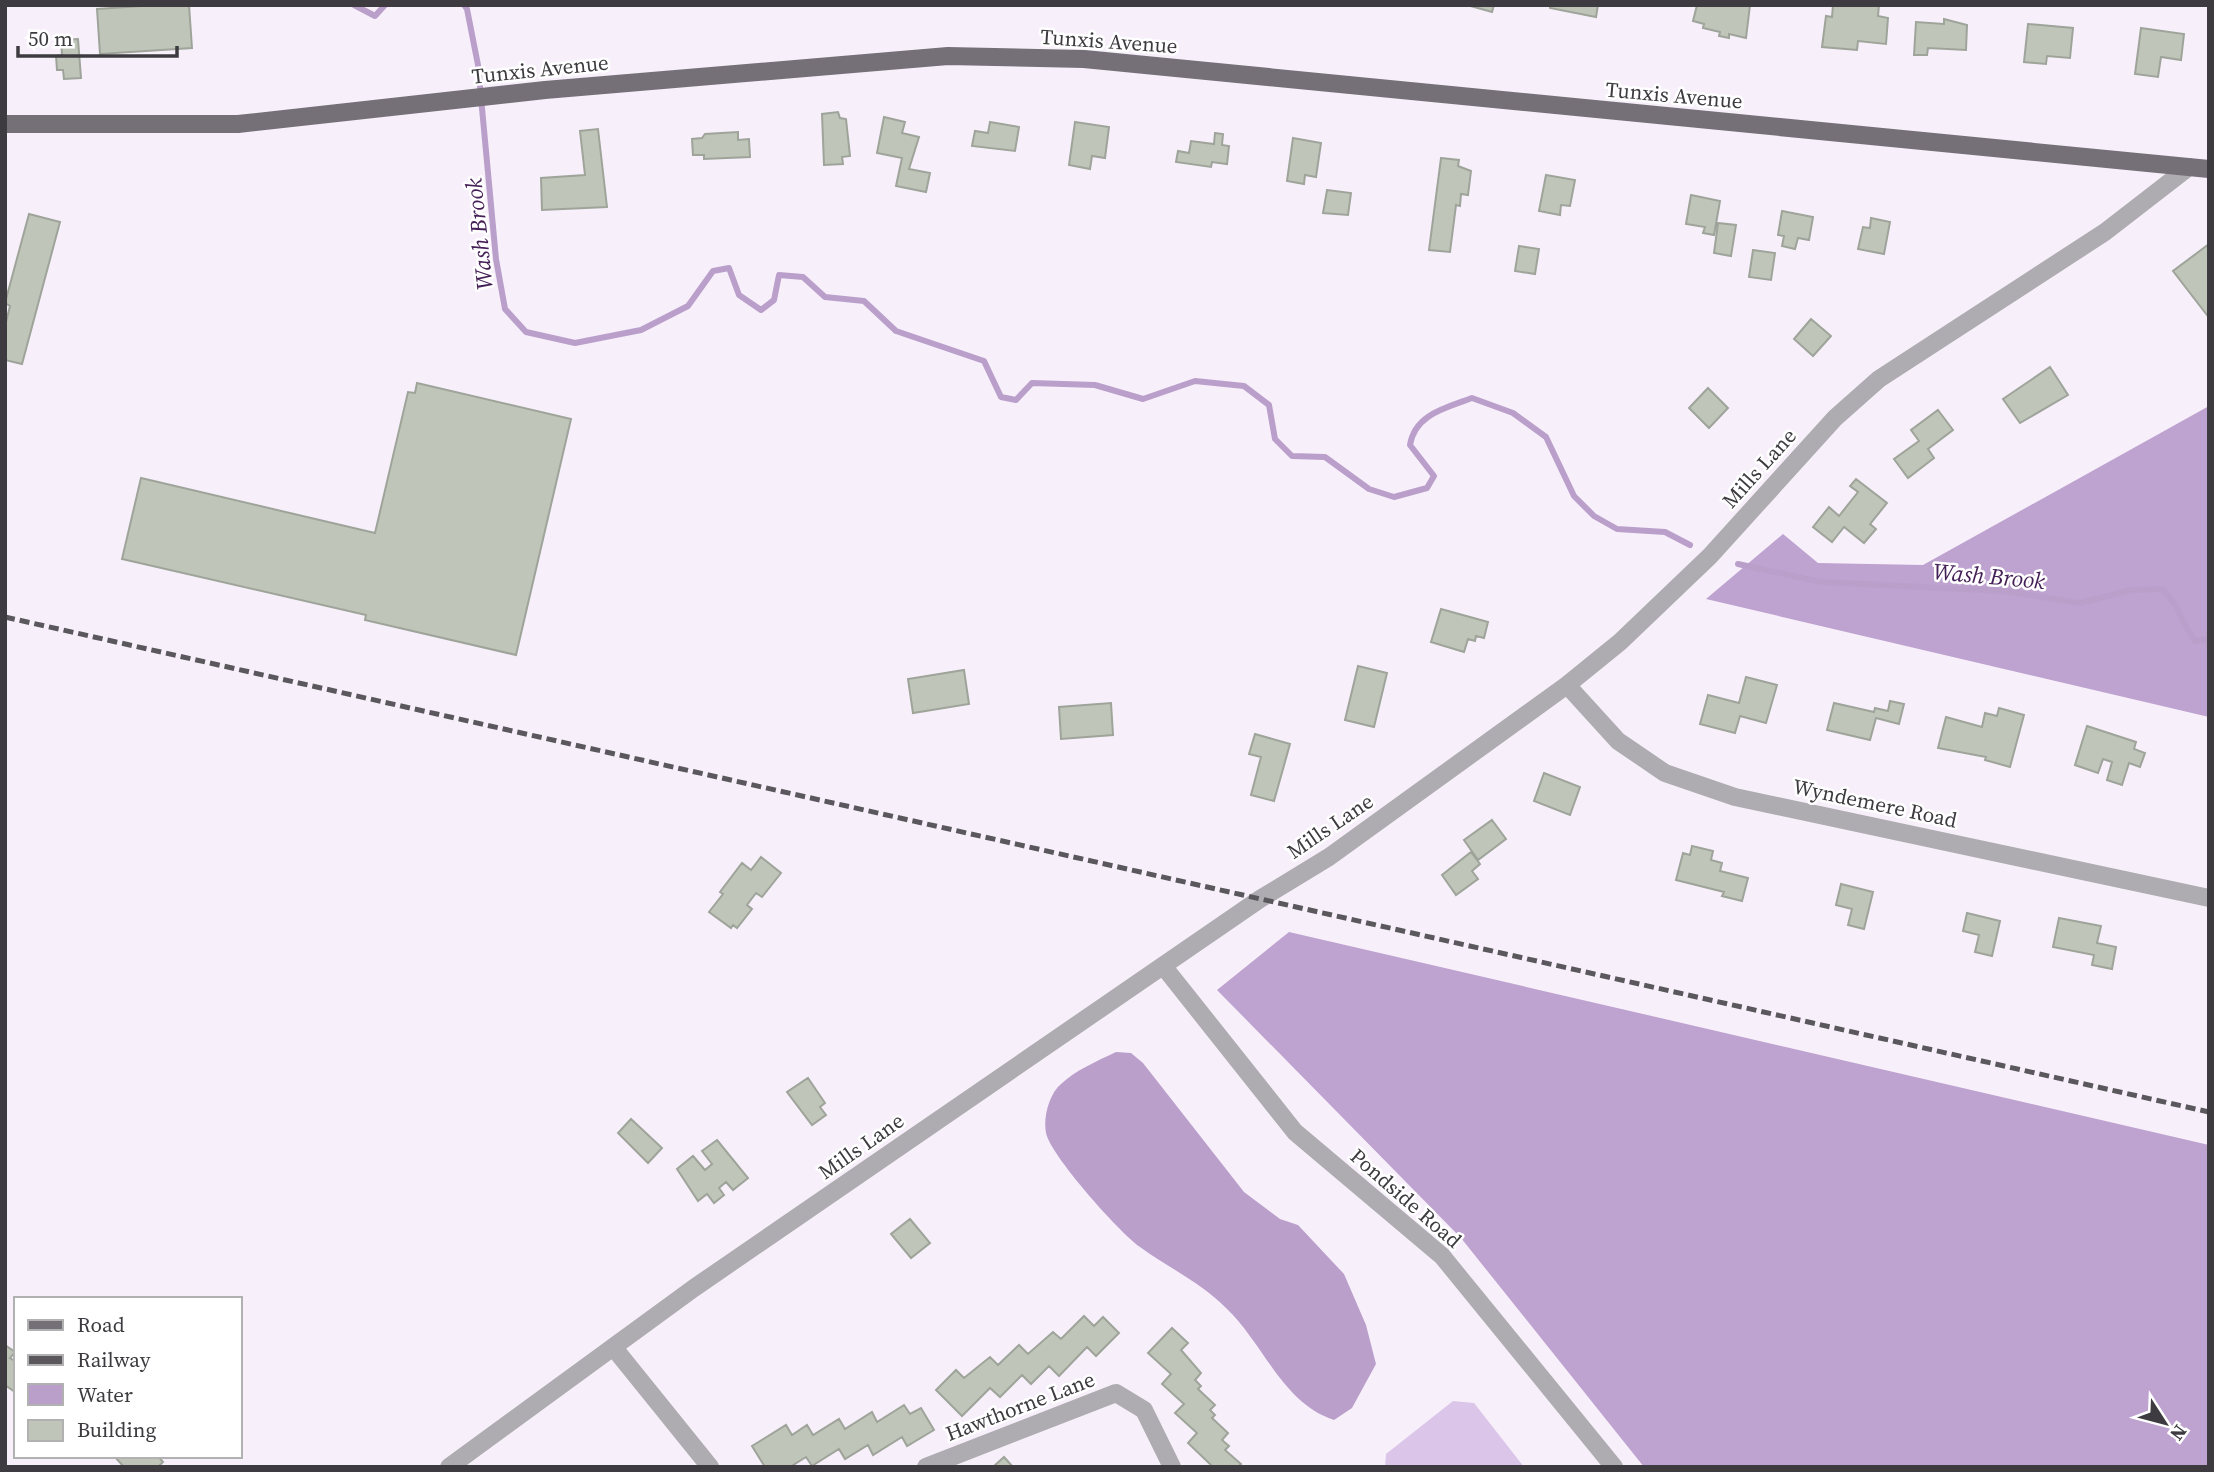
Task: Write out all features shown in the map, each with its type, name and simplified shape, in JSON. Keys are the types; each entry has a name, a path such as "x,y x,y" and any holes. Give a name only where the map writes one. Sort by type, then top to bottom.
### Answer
{"main road":[{"name":"Tunxis Avenue","path":"5,124 238,124 719,74 948,56 1084,59 2209,169"}],"street":[{"name":"Mills Lane","path":"449,1467 694,1288 1260,899 1329,857 1567,684 1670,596 1835,418 1879,379 2105,232 2189,167"},
{"name":"Wyndemere Road","path":"1567,684 1618,741 1665,773 1735,797 2209,898"},
{"name":"Pondside Road","path":"1164,967 1295,1132 1441,1256 1614,1467"},
{"path":"614,1348 710,1467"},
{"name":"Hawthorne Lane","path":"928,1466 1116,1393 1144,1410 1172,1467"}],"shaded area":[{"path":"2209,406 2209,717 1706,599 1783,534 1818,563 1923,565"},
{"path":"1289,932 2209,1145 2209,1467 1644,1467 1461,1238 1217,990"},
{"path":"1453,1401 1474,1403 1524,1467 1385,1467 1386,1454"}],"water":[{"path":"1116,1052 1131,1053 1143,1063 1244,1192 1280,1219 1298,1225 1344,1274 1366,1325 1376,1364 1352,1408 1334,1420 1316,1412 1287,1387 1252,1338 1216,1299 1130,1239 1072,1175 1051,1144 1046,1133 1045,1120 1050,1100 1057,1088 1080,1070"}],"building":[{"path":"189,5 192,48 100,54 97,9"},
{"path":"1467,5 1494,5 1492,12"},
{"path":"1550,5 1598,5 1596,17 1550,8"},
{"path":"1697,5 1750,5 1746,38 1729,34 1729,38 1719,36 1720,32 1703,28 1704,24 1693,21"},
{"path":"1833,5 1879,5 1878,16 1888,18 1886,44 1858,41 1857,50 1822,47 1826,16 1832,17"},
{"path":"1944,19 1967,25 1966,50 1928,48 1927,55 1914,55 1916,22 1944,24"},
{"path":"2028,24 2073,28 2070,58 2047,56 2046,64 2024,62"},
{"path":"2141,28 2184,34 2181,60 2161,57 2158,77 2135,74"},
{"path":"78,39 81,78 64,79 63,70 57,70 56,56 62,55 61,40"},
{"path":"838,112 840,118 846,119 850,156 842,157 843,164 824,165 822,114"},
{"path":"884,117 905,122 902,133 919,137 909,169 930,173 926,192 896,186 902,158 877,153"},
{"path":"990,122 1019,127 1015,151 972,146 975,131 988,133"},
{"path":"1075,122 1109,127 1105,158 1092,156 1090,169 1069,165"},
{"path":"598,129 607,207 542,210 541,178 585,175 580,131"},
{"path":"738,132 738,140 749,139 750,157 704,159 704,155 693,155 692,139 702,138 705,134"},
{"path":"1215,133 1223,134 1222,145 1229,146 1227,164 1212,162 1211,167 1176,162 1178,151 1189,153 1191,141 1214,144"},
{"path":"1293,138 1321,143 1316,177 1305,175 1304,184 1287,181"},
{"path":"1441,158 1459,160 1458,166 1471,171 1468,195 1461,194 1460,206 1456,205 1450,252 1429,250"},
{"path":"1546,175 1575,180 1570,206 1561,205 1560,215 1539,211"},
{"path":"1327,190 1351,193 1348,215 1323,213"},
{"path":"1691,195 1720,201 1714,235 1703,233 1705,227 1686,224"},
{"path":"1782,211 1813,217 1809,240 1798,238 1795,249 1782,246 1784,236 1778,235"},
{"path":"29,214 60,222 22,364 5,360 5,326 10,306 5,303"},
{"path":"1871,218 1890,222 1884,254 1858,249 1863,227 1870,228"},
{"path":"1718,223 1736,225 1731,256 1714,253"},
{"path":"2209,244 2209,313 2207,315 2173,271"},
{"path":"1519,246 1539,249 1535,274 1515,271"},
{"path":"1753,250 1775,253 1771,280 1749,277"},
{"path":"1811,319 1831,336 1813,356 1794,339"},
{"path":"2050,367 2068,395 2020,423 2003,399"},
{"path":"417,383 571,419 516,655 365,620 366,615 122,559 141,478 375,533 408,392 415,393"},
{"path":"1708,388 1728,408 1709,428 1689,408"},
{"path":"1938,410 1953,430 1928,449 1934,458 1908,478 1894,459 1919,441 1911,430"},
{"path":"1856,479 1887,503 1870,524 1876,529 1864,543 1844,527 1832,542 1813,527 1829,507 1839,516 1858,492 1850,486"},
{"path":"1441,609 1488,622 1484,638 1476,636 1475,641 1468,639 1464,652 1431,642"},
{"path":"1358,666 1387,673 1374,727 1345,720"},
{"path":"964,670 969,704 913,713 908,679"},
{"path":"1746,677 1777,685 1766,723 1740,716 1735,733 1700,724 1708,695 1739,703"},
{"path":"1890,701 1904,704 1899,724 1876,718 1870,740 1827,730 1834,703 1874,712 1875,708 1888,711"},
{"path":"1111,703 1113,735 1061,739 1059,707"},
{"path":"1999,708 2024,715 2010,767 1985,760 1986,757 1938,748 1946,717 1982,727 1985,713 1997,716"},
{"path":"2087,726 2136,742 2134,749 2145,753 2140,767 2129,763 2122,785 2107,780 2112,762 2103,759 2098,773 2075,765"},
{"path":"1255,734 1290,744 1274,801 1251,795 1261,757 1249,754"},
{"path":"1544,773 1580,787 1570,815 1534,801"},
{"path":"1492,820 1506,839 1478,860 1464,840"},
{"path":"1692,846 1713,851 1711,860 1722,863 1720,871 1748,878 1742,901 1722,896 1724,892 1676,880 1683,853 1690,855"},
{"path":"1471,852 1480,864 1472,871 1478,879 1456,895 1442,875"},
{"path":"761,857 781,873 762,897 756,893 747,905 752,909 737,928 733,925 731,928 709,912 742,863 751,870"},
{"path":"1841,884 1873,892 1864,929 1848,925 1852,909 1836,905"},
{"path":"1967,913 2000,921 1992,956 1975,952 1979,935 1963,931"},
{"path":"2059,918 2101,926 2097,943 2116,947 2112,969 2092,965 2094,955 2053,947"},
{"path":"808,1078 825,1103 820,1107 826,1115 812,1125 787,1092"},
{"path":"631,1119 662,1148 648,1163 618,1133"},
{"path":"717,1140 748,1178 733,1190 726,1182 719,1188 724,1195 714,1203 707,1194 698,1201 677,1169 693,1156 705,1170 712,1164 702,1151"},
{"path":"910,1219 930,1243 911,1258 891,1234"},
{"path":"1084,1316 1094,1326 1103,1317 1119,1333 1096,1356 1087,1347 1059,1376 1049,1366 1031,1384 1022,1375 1000,1397 990,1388 962,1416 936,1390 956,1370 964,1378 990,1357 998,1365 1019,1345 1028,1354 1053,1332 1061,1339"},
{"path":"1172,1328 1188,1343 1181,1350 1201,1373 1195,1380 1201,1386 1198,1389 1215,1405 1210,1410 1215,1415 1212,1418 1228,1433 1222,1440 1229,1446 1225,1450 1241,1464 1238,1467 1209,1467 1211,1465 1188,1443 1197,1433 1175,1413 1184,1404 1162,1384 1171,1374 1148,1353"},
{"path":"5,1345 14,1351 10,1358 14,1361 14,1391 5,1385"},
{"path":"904,1405 910,1414 921,1408 934,1430 907,1446 902,1437 873,1455 868,1445 845,1459 839,1449 812,1466 806,1457 790,1467 765,1467 752,1446 786,1425 792,1435 807,1425 813,1435 839,1419 845,1429 872,1412 877,1422"},
{"path":"1004,1457 1013,1467 993,1467"},
{"path":"116,1458 160,1458 163,1462 158,1467 124,1467"}],"waterway":[{"name":"Wash Brook","path":"354,5 375,16 385,5"},
{"name":"Wash Brook","path":"464,5 478,65 496,259 505,309 526,332 575,343 641,330 688,306 713,271 729,268 739,295 761,310 774,300 779,275 803,277 825,297 864,301 896,331 984,361 1001,397 1016,400 1032,383 1095,385 1143,399 1195,381 1244,386 1269,405 1275,439 1292,456 1325,457 1369,489 1394,497 1427,488 1434,476 1410,445 1418,426 1442,409 1472,398 1513,413 1546,437 1574,496 1594,516 1617,529 1665,532 1690,545"},
{"name":"Wash Brook","path":"1738,564 1821,582 2003,591 2080,603 2131,590 2162,589 2195,641 2209,639"}],"railway":[{"path":"5,617 2209,1112"}]}
